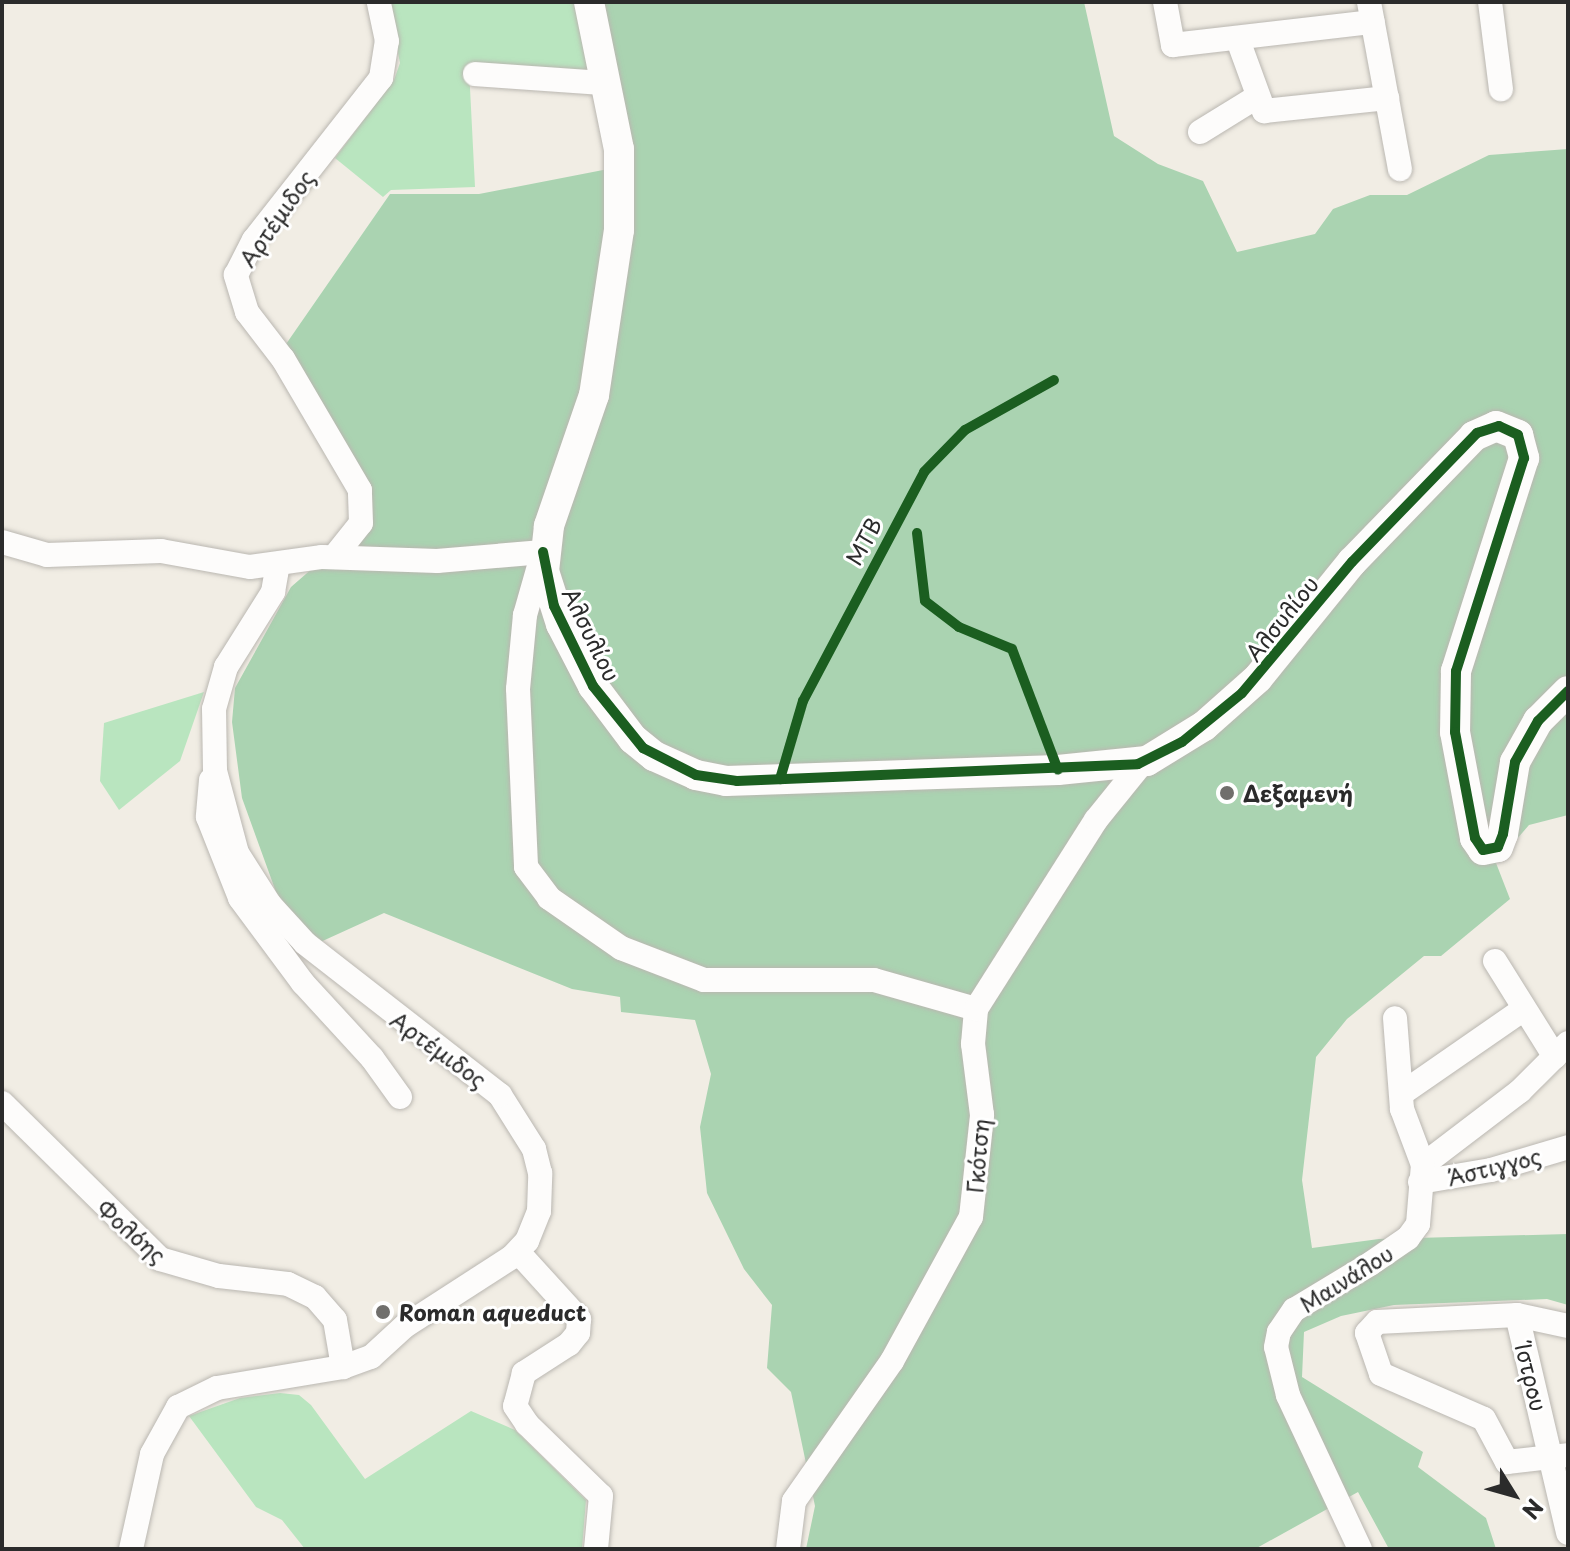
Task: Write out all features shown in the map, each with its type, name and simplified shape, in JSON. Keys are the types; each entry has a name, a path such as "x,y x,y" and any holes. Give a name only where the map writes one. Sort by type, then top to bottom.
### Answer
{"street":[{"name":"Αρτέμιδος","path":"334,557 361,523 360,490 283,359 247,312 236,275 254,240 381,78 387,41 379,2"},
{"path":"589,2 621,179 613,290 589,414 525,615 518,689 526,867 549,898 621,948 704,980 874,980 976,1009"},
{"path":"1165,2 1173,45 1238,40 1371,12 1400,169"},
{"path":"1490,2 1501,89"},
{"path":"1238,40 1255,98 1264,111 1387,98"},
{"path":"475,74 605,83"},
{"path":"1200,132 1255,98"},
{"name":"Αλσυλίου","path":"543,552 548,587 561,624 597,693 643,748 696,775 737,781 1142,763 1204,726 1258,678 1352,562 1474,436 1492,426 1515,433 1525,454 1456,671 1455,732 1475,838 1483,850 1498,847 1503,834 1515,762 1538,721 1568,691"},
{"path":"2,542 47,555 161,551 240,567 334,557 437,561 543,552"},
{"name":"Αρτέμιδος","path":"131,1549 152,1454 178,1407 217,1388 343,1367 371,1357 405,1326 518,1252 536,1223 542,1189 534,1149 521,1125 487,1082 347,981 281,918 237,853 215,771 217,693 234,652 273,592 278,565"},
{"name":"Γκότση","path":"788,1549 794,1501 892,1361 971,1217 982,1115 973,1044 976,1009 1096,820 1142,763"},
{"path":"215,771 207,789 208,817 240,898 303,983 400,1097"},
{"path":"1422,1174 1520,1091 1561,1050 1524,1009 1495,961"},
{"path":"1404,1092 1524,1009"},
{"name":"Μαινάλου","path":"1360,1549 1288,1395 1278,1363 1279,1332 1312,1297 1408,1238 1418,1224 1422,1174 1402,1109 1404,1092 1395,1018"},
{"name":"Φολόης","path":"2,1103 160,1259 219,1276 288,1284 315,1297 335,1320 343,1367"},
{"name":"Άστιγγος","path":"1422,1174 1491,1170 1568,1147"},
{"path":"518,1252 579,1319 578,1333 569,1344 524,1373 515,1406 527,1424 601,1496 596,1549"},
{"path":"1560,1456 1507,1462 1484,1419 1381,1374 1367,1333 1371,1325 1517,1315 1568,1326"},
{"name":"Ίστρου","path":"1517,1315 1560,1456 1568,1533"}],"green space":[{"path":"388,2 576,2 592,73 469,68 475,187 391,190 383,197 335,158 394,80 400,63"},
{"path":"604,2 1084,2 1114,136 1158,164 1203,181 1237,252 1315,234 1333,209 1370,195 1407,195 1489,155 1568,149 1568,815 1529,825 1496,863 1510,899 1441,956 1424,956 1347,1019 1316,1057 1302,1180 1312,1248 1379,1239 1568,1234 1568,1305 1547,1299 1394,1305 1341,1316 1304,1332 1302,1377 1423,1452 1418,1467 1486,1518 1496,1549 1389,1549 1358,1492 1255,1549 806,1549 815,1506 791,1392 767,1368 772,1305 744,1269 707,1193 700,1127 711,1074 695,1020 621,1012 620,997 572,989 384,913 316,944 276,892 242,798 232,722 235,688 291,587 368,520 284,347 390,194 479,194 634,164"},
{"path":"204,692 180,761 119,810 100,781 104,723"},
{"path":"280,1393 299,1395 311,1405 365,1479 471,1411 515,1430 586,1500 582,1549 305,1549 282,1520 256,1507 189,1416 240,1398"}],"cycle path":[{"name":"MTB","path":"780,779 803,701 924,472 965,430 1054,380"},
{"path":"543,552 554,606 593,686 643,748 696,775 737,781 1138,764 1182,742 1242,693 1352,562 1477,433 1499,426 1518,435 1524,458 1456,671 1455,732 1475,838 1483,850 1498,847 1503,834 1515,762 1538,721 1568,691"},
{"path":"917,533 925,601 959,627 1012,649 1058,770"}],"place":[{"name":"Δεξαμενή","path":"1227,793"},
{"name":"Roman aqueduct","path":"383,1312"}]}
